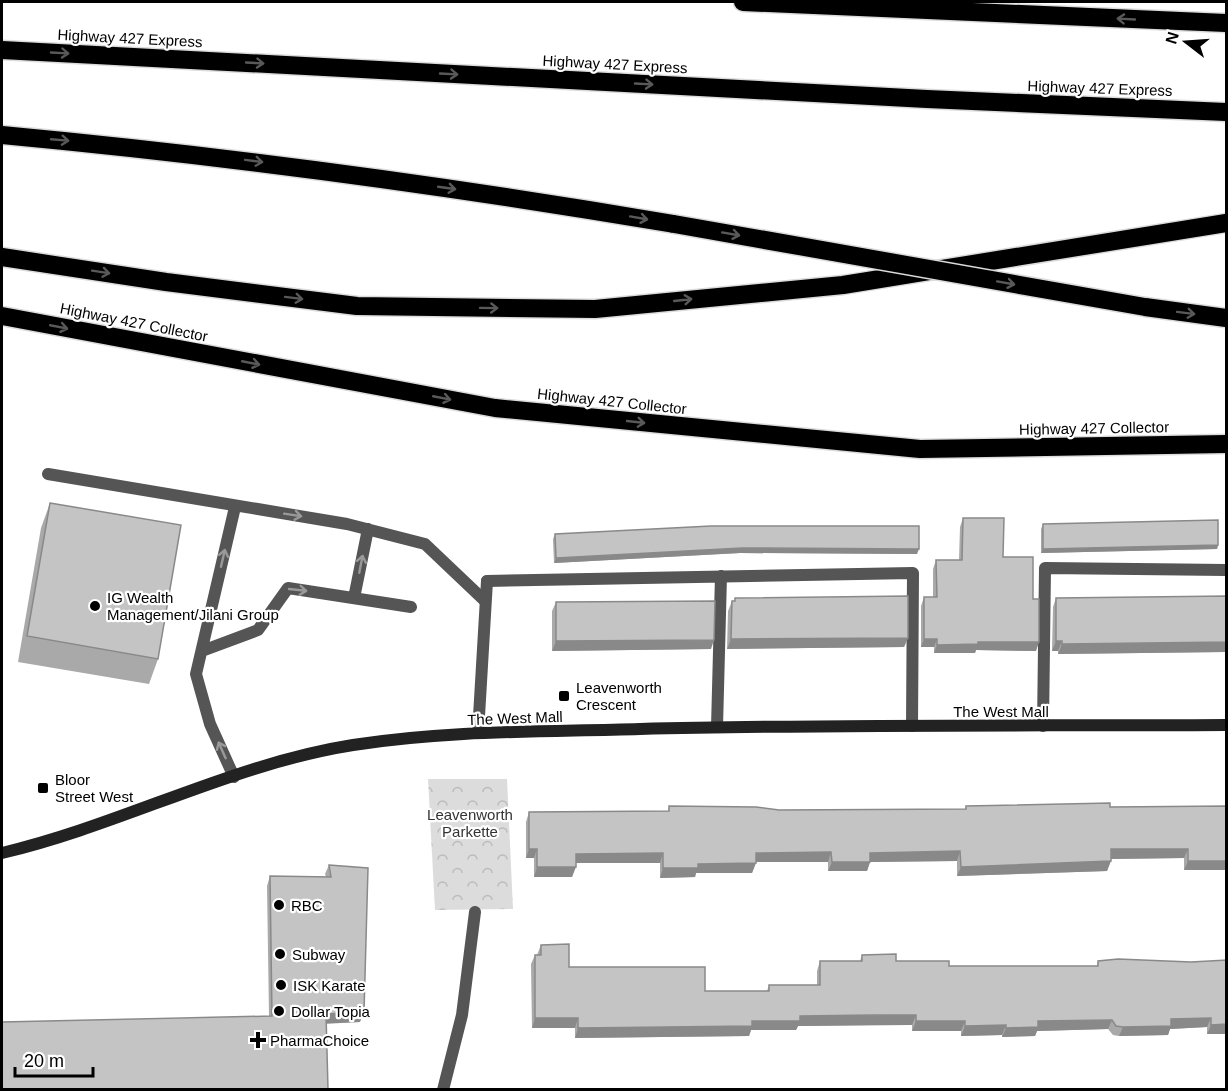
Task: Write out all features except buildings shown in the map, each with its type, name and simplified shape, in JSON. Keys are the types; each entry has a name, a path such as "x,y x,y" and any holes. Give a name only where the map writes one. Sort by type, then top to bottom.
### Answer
{"highway":[{"path":"743,2 1227,23"},
{"name":"Highway 427 Express","path":"2,50 880,97 1227,112"},
{"path":"2,135 184,152 357,174 674,224 1145,308 1227,318"},
{"path":"2,257 166,282 357,306 595,309 843,285 1227,223"},
{"name":"Highway 427 Collector","path":"2,316 495,408 920,449 1227,444"}],"main road":[{"name":"The West Mall","path":"2,853 293,758 350,745 478,733 717,727 1227,725"}],"street":[{"path":"48,474 368,529 425,544 485,601"},
{"path":"234,777 210,724 196,674 235,507"},
{"path":"354,598 368,529"},
{"path":"1043,726 1045,568 1227,570"},
{"path":"478,733 487,581 721,576 913,573 912,726"},
{"path":"717,727 721,576"},
{"path":"202,651 258,630 288,588 411,607"},
{"path":"443,1089 462,1015 475,912"}],"green space":[{"name":"Leavenworth Parkette","path":"428,779 507,779 513,909 435,910"}],"place":[{"name":"IG Wealth Management/Jilani Group","path":"95,606"},
{"name":"Leavenworth Crescent","path":"564,696"},
{"name":"Bloor Street West","path":"43,788"},
{"name":"RBC","path":"279,905"},
{"name":"Subway","path":"280,954"},
{"name":"ISK Karate","path":"281,985"},
{"name":"Dollar Topia","path":"279,1011"},
{"name":"PharmaChoice","path":"258,1040"}]}
